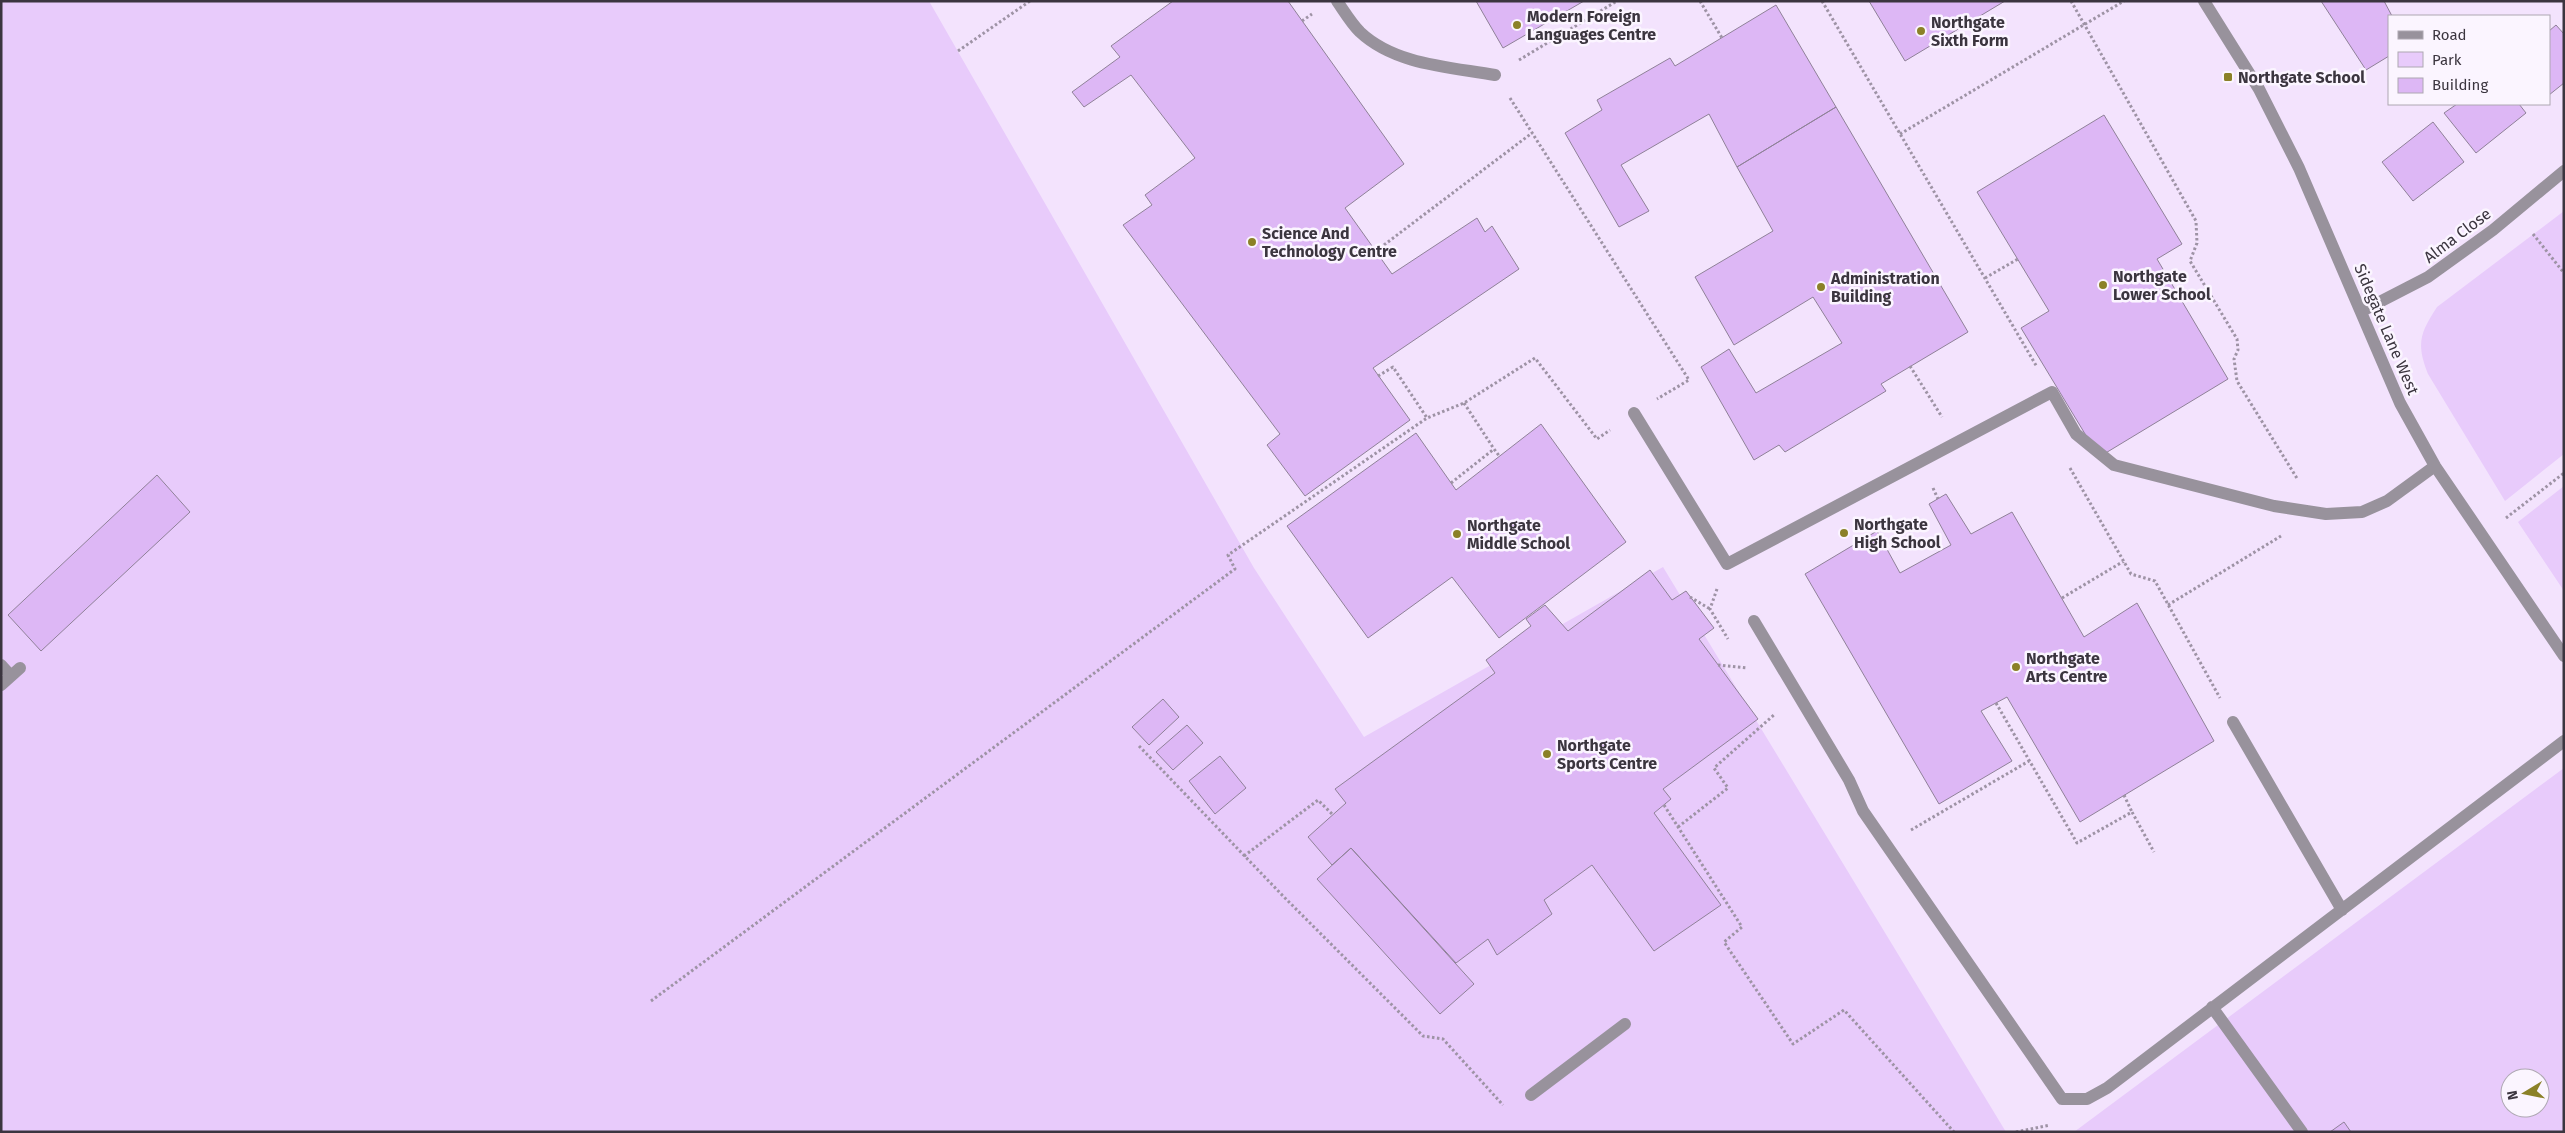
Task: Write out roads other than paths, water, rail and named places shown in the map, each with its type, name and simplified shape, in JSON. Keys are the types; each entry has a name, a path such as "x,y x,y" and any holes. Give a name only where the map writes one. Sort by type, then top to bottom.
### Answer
{"street":[{"path":"1337,1 1360,32 1381,48 1410,60 1495,75"},
{"name":"Sidegate Lane West","path":"2204,1 2259,88 2299,168 2400,403 2435,466 2564,656"},
{"name":"Alma Close","path":"2362,311 2428,278 2493,230 2564,171"},
{"path":"1634,413 1727,564 2052,392 2076,434 2114,465 2274,506 2319,513 2362,512 2387,501 2435,466"},
{"path":"1754,621 1849,780 1864,811 1888,843 2062,1099 2087,1098 2107,1088 2564,741"},
{"path":"1,665 16,672 1,685"},
{"path":"2233,722 2342,910"},
{"path":"2212,1007 2302,1132"},
{"path":"1531,1095 1625,1024"}],"place":[{"name":"Modern Foreign Languages Centre","path":"1517,25"},
{"name":"Northgate Sixth Form","path":"1921,31"},
{"name":"Northgate School","path":"2228,77"},
{"name":"Science And Technology Centre","path":"1252,242"},
{"name":"Northgate Lower School","path":"2103,285"},
{"name":"Administration Building","path":"1821,287"},
{"name":"Northgate High School","path":"1844,533"},
{"name":"Northgate Middle School","path":"1457,534"},
{"name":"Northgate Arts Centre","path":"2016,667"},
{"name":"Northgate Sports Centre","path":"1547,754"}]}
